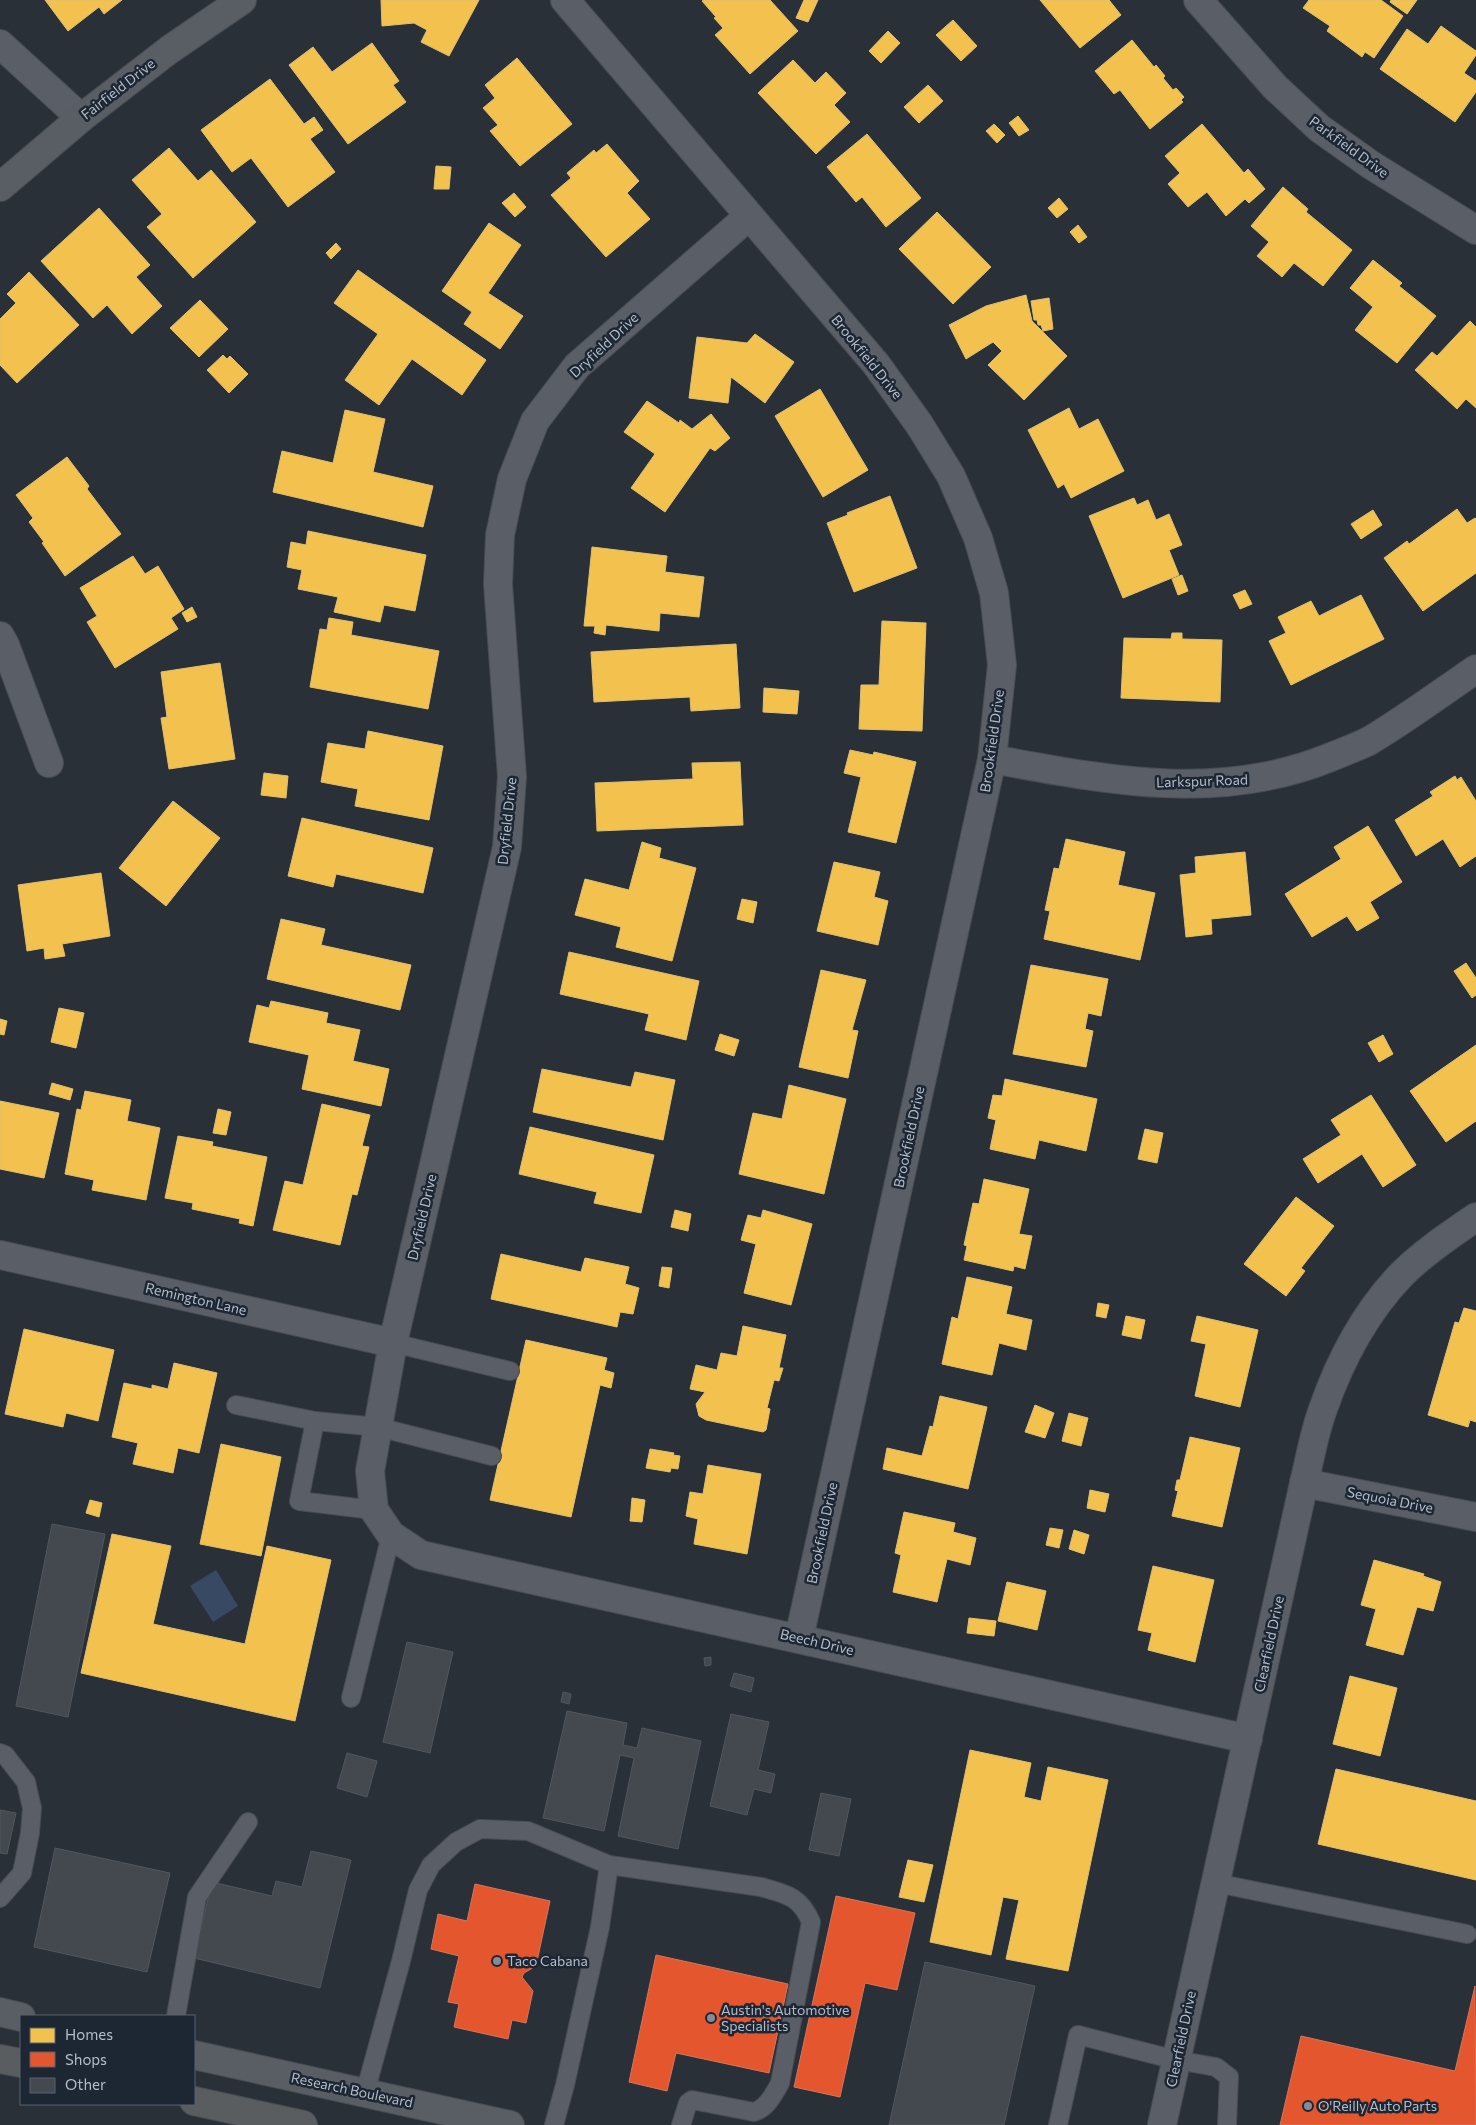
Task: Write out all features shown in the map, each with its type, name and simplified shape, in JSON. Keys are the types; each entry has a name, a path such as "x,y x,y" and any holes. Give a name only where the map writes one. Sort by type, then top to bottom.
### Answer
{"highway":[{"path":"0,2058 20,2063"},
{"path":"195,2101 303,2125"}],"main road":[{"name":"Fairfield Drive","path":"0,187 81,118 169,50 242,0"},
{"path":"0,2012 20,2017"},
{"name":"Research Boulevard","path":"195,2055 510,2125"}],"street":[{"name":"Brookfield Drive","path":"565,0 876,364 919,424 951,476 978,538 994,593 1002,665 992,759 799,1638"},
{"name":"Parkfield Drive","path":"1198,0 1275,87 1319,128 1371,165 1476,230"},
{"path":"0,44 81,118"},
{"name":"Dryfield Drive","path":"391,1535 374,1510 370,1470 393,1343 507,847 512,776 498,584 500,535 512,479 535,421 577,366 749,216"},
{"path":"0,636 49,763"},
{"name":"Larkspur Road","path":"992,759 1083,776 1167,785 1241,781 1302,768 1368,741 1476,669"},
{"name":"Clearfield Drive","path":"1162,2125 1304,1483 1322,1411 1345,1355 1374,1307 1408,1269 1437,1243 1476,1217"},
{"name":"Remington Lane","path":"0,1255 393,1343"},
{"name":"Sequoia Drive","path":"1304,1483 1476,1517"},
{"name":"Beech Drive","path":"391,1535 421,1555 1248,1739"}],"lane":[{"path":"393,1343 510,1371"},
{"path":"236,1405 315,1421 378,1427 492,1456"},
{"path":"315,1421 299,1501 374,1510"},
{"path":"351,1698 391,1535"},
{"path":"0,1753 5,1756 26,1782 32,1808 30,1833 22,1873 0,1898"},
{"path":"176,2015 198,1898 248,1822"},
{"path":"365,2092 402,1961 418,1890 431,1864 456,1842 480,1829 528,1831 609,1865 761,1887 792,1896 806,1910 811,1922 780,2083 775,2092 766,2104 754,2112 692,2100 688,2103 685,2110 682,2125"},
{"path":"554,2125 565,2085 600,1927 609,1865"},
{"path":"1216,1883 1467,1934"},
{"path":"1058,2125 1078,2035 1176,2060 1216,2067 1229,2077 1227,2125"}],"water":[{"path":"216,1570 238,1606 213,1622 190,1586"}],"building: Homes":[{"path":"45,0 122,0 104,14 99,7 68,31"},
{"path":"381,0 479,0 449,56 421,42 427,30 414,23 382,26"},
{"path":"770,0 798,31 750,74 715,35 723,28 702,1"},
{"path":"804,0 818,0 808,22 796,18"},
{"path":"1040,0 1109,0 1121,15 1080,48"},
{"path":"1309,0 1381,0 1403,16 1374,58 1365,52 1362,57 1327,31 1330,26 1303,8"},
{"path":"1391,0 1417,0 1407,14 1390,2"},
{"path":"953,20 977,46 961,61 936,35"},
{"path":"1441,26 1476,51 1476,55 1464,73 1476,81 1476,92 1455,122 1380,69 1407,29 1428,44"},
{"path":"888,31 900,43 881,63 869,51"},
{"path":"1132,40 1154,67 1156,65 1165,76 1163,78 1173,90 1176,88 1184,97 1181,100 1183,102 1150,129 1120,90 1114,94 1095,71"},
{"path":"372,43 399,81 393,85 406,102 348,144 289,65 313,47 332,72"},
{"path":"517,58 572,124 520,166 490,131 498,125 483,108 495,98 485,85"},
{"path":"793,60 815,83 826,72 846,93 834,105 850,122 816,154 758,93"},
{"path":"270,79 304,124 314,117 323,130 310,139 335,172 288,207 251,158 232,172 201,130"},
{"path":"928,85 943,101 919,123 904,107"},
{"path":"1018,116 1029,130 1019,136 1009,123"},
{"path":"994,124 1005,135 997,143 986,131"},
{"path":"1202,124 1244,173 1248,169 1265,189 1249,203 1245,199 1226,216 1207,192 1188,207 1168,184 1180,173 1165,156"},
{"path":"867,134 921,198 886,227 862,197 856,202 827,167"},
{"path":"607,144 639,181 627,193 650,219 606,257 551,195 571,178 567,173 594,150 596,153"},
{"path":"169,148 198,181 211,170 256,222 193,278 147,227 162,214 132,180"},
{"path":"436,166 451,167 449,189 434,189"},
{"path":"1283,187 1308,209 1306,212 1352,250 1323,286 1294,263 1282,277 1257,256 1269,242 1251,226"},
{"path":"514,193 526,207 515,217 502,203"},
{"path":"1059,198 1068,209 1057,218 1048,208"},
{"path":"99,208 150,265 136,277 162,306 132,334 107,305 93,318 41,261"},
{"path":"937,212 991,267 953,304 899,249"},
{"path":"489,223 521,245 488,293 523,316 500,349 464,324 472,312 442,291"},
{"path":"1078,225 1087,237 1079,243 1070,232"},
{"path":"336,243 341,249 331,259 326,253"},
{"path":"1373,260 1402,283 1399,286 1436,316 1397,363 1355,330 1373,307 1350,288"},
{"path":"358,270 486,360 462,395 412,359 379,405 345,380 378,334 334,303"},
{"path":"29,272 79,325 17,383 0,365 0,319 16,303 7,294"},
{"path":"1026,295 1032,321 1067,356 1024,400 988,365 1002,351 993,342 966,359 949,325 986,306"},
{"path":"1049,298 1053,329 1043,331 1041,325 1038,325 1037,320 1034,320 1031,301"},
{"path":"200,300 228,329 199,357 170,328"},
{"path":"1470,321 1476,327 1476,408 1466,399 1457,409 1415,370 1432,352 1437,356"},
{"path":"755,334 794,362 765,403 731,377 728,403 689,398 697,337 747,343"},
{"path":"223,355 227,359 230,356 248,374 229,393 207,370"},
{"path":"820,389 868,470 823,497 775,416"},
{"path":"647,401 679,423 680,420 692,429 711,414 730,438 715,451 710,448 665,512 631,488 655,454 624,432"},
{"path":"1069,408 1079,429 1098,419 1124,471 1071,498 1064,484 1058,488 1028,430"},
{"path":"345,410 385,419 373,472 433,486 423,527 273,492 282,451 333,463"},
{"path":"67,457 89,486 87,489 121,534 65,576 29,522 33,518 16,495"},
{"path":"890,496 917,568 854,592 827,523"},
{"path":"1134,498 1137,505 1148,500 1156,520 1169,514 1182,545 1169,550 1179,575 1123,598 1089,516"},
{"path":"1457,509 1467,523 1476,519 1476,573 1423,611 1384,558 1407,541 1409,544"},
{"path":"1373,510 1382,525 1361,539 1351,524"},
{"path":"308,531 426,555 415,611 384,605 380,622 334,612 338,597 298,589 302,570 287,567 291,542 306,545"},
{"path":"592,547 667,556 665,572 704,577 699,617 660,613 659,631 606,625 605,635 594,633 595,626 584,626"},
{"path":"133,556 145,574 158,566 184,609 171,618 178,629 115,668 87,622 97,616 80,588"},
{"path":"1182,575 1188,591 1178,595 1172,579"},
{"path":"1245,590 1252,604 1240,609 1233,595"},
{"path":"1361,595 1384,639 1291,685 1269,641 1286,633 1278,617 1311,601 1319,616"},
{"path":"192,607 197,617 187,622 182,613"},
{"path":"329,618 353,622 351,635 439,651 428,709 310,687 320,629 327,630"},
{"path":"882,621 926,623 922,731 859,729 861,685 879,685"},
{"path":"1172,633 1182,633 1182,639 1222,640 1220,702 1121,698 1124,638 1171,639"},
{"path":"736,644 740,708 691,711 690,697 594,702 591,652"},
{"path":"220,663 235,759 169,769 161,718 167,717 161,672"},
{"path":"764,688 799,691 797,714 763,712"},
{"path":"368,731 443,746 429,820 355,806 358,789 321,782 328,743 365,749"},
{"path":"850,750 873,755 874,752 916,762 896,843 848,832 861,777 844,773"},
{"path":"740,762 743,825 597,831 595,783 693,779 692,763"},
{"path":"264,773 288,776 286,798 261,795"},
{"path":"1455,776 1457,780 1461,777 1476,801 1476,856 1460,867 1443,839 1416,856 1395,820 1433,796 1430,792"},
{"path":"173,801 220,838 166,906 119,868"},
{"path":"302,818 433,848 423,893 336,874 333,887 288,876"},
{"path":"1368,826 1402,882 1370,902 1379,918 1357,931 1347,916 1312,937 1285,894 1341,859 1334,847"},
{"path":"1066,839 1125,852 1118,885 1155,893 1140,960 1044,939 1050,911 1045,910 1054,868 1059,869"},
{"path":"642,842 661,848 659,858 696,868 672,961 616,947 621,927 575,915 585,879 629,890"},
{"path":"1245,852 1251,915 1211,919 1212,934 1186,937 1180,875 1196,873 1195,857"},
{"path":"834,862 880,872 874,897 888,901 878,945 817,931"},
{"path":"101,873 110,936 62,944 65,956 45,959 44,948 27,951 18,885"},
{"path":"742,899 757,902 753,923 737,919"},
{"path":"281,919 325,929 321,945 411,965 400,1010 267,979"},
{"path":"569,952 699,981 686,1040 645,1030 649,1014 560,994"},
{"path":"1466,963 1476,978 1476,995 1472,998 1454,971"},
{"path":"1031,965 1108,979 1101,1016 1088,1013 1085,1029 1093,1031 1086,1067 1013,1054"},
{"path":"821,970 866,980 852,1030 858,1031 848,1078 799,1067"},
{"path":"271,1001 328,1013 326,1023 360,1030 353,1061 389,1069 381,1106 302,1089 309,1055 249,1042 257,1005 269,1008"},
{"path":"59,1008 84,1013 76,1048 51,1042"},
{"path":"0,1019 7,1021 4,1035 0,1034"},
{"path":"720,1034 739,1040 734,1056 715,1050"},
{"path":"1383,1035 1393,1054 1379,1062 1368,1043"},
{"path":"1476,1045 1476,1121 1446,1142 1410,1091"},
{"path":"542,1069 631,1087 635,1072 675,1080 663,1140 533,1112"},
{"path":"1005,1079 1097,1099 1086,1151 1039,1140 1035,1159 990,1149 996,1120 988,1118 993,1095 1002,1096"},
{"path":"52,1083 73,1089 70,1100 49,1094"},
{"path":"789,1085 846,1099 824,1194 739,1174 753,1113 782,1119"},
{"path":"85,1091 131,1100 127,1121 160,1128 146,1200 92,1190 94,1180 65,1174 77,1109 81,1110"},
{"path":"1371,1095 1416,1165 1383,1187 1362,1154 1318,1183 1303,1159 1341,1135 1331,1120"},
{"path":"0,1101 59,1113 44,1178 0,1169"},
{"path":"322,1104 370,1115 362,1146 369,1147 357,1195 352,1194 340,1245 273,1230 285,1181 303,1185"},
{"path":"218,1109 231,1112 226,1135 213,1133"},
{"path":"530,1127 654,1155 641,1213 594,1203 597,1192 519,1174"},
{"path":"1145,1129 1163,1133 1157,1163 1138,1159"},
{"path":"178,1136 213,1142 212,1146 267,1157 253,1226 239,1223 240,1219 192,1209 193,1203 165,1198"},
{"path":"984,1179 1029,1189 1019,1234 1032,1236 1025,1269 1014,1266 1013,1271 964,1260 967,1246 964,1245 973,1203 979,1204"},
{"path":"1296,1197 1334,1226 1301,1268 1305,1271 1286,1296 1244,1264"},
{"path":"675,1210 691,1214 688,1231 671,1227"},
{"path":"763,1210 812,1224 791,1305 744,1293 756,1244 741,1240 748,1215 761,1218"},
{"path":"501,1254 581,1272 585,1258 629,1267 625,1284 639,1288 633,1314 620,1312 617,1327 491,1299"},
{"path":"662,1267 672,1268 669,1288 659,1286"},
{"path":"967,1277 1012,1287 1006,1314 1032,1320 1026,1350 999,1343 992,1375 942,1364 952,1317 958,1319"},
{"path":"1098,1303 1109,1305 1106,1318 1096,1316"},
{"path":"1464,1308 1476,1311 1476,1422 1470,1420 1468,1427 1428,1415 1455,1322 1459,1323"},
{"path":"1126,1316 1145,1320 1141,1339 1122,1335"},
{"path":"1197,1316 1258,1330 1240,1407 1195,1396 1206,1344 1191,1341"},
{"path":"743,1326 786,1335 779,1368 783,1368 779,1381 774,1380 767,1408 770,1409 766,1430 763,1432 706,1420 699,1416 696,1404 705,1392 690,1389 696,1365 717,1370 721,1353 737,1356"},
{"path":"24,1329 114,1350 98,1421 66,1413 63,1427 5,1414"},
{"path":"526,1340 607,1358 604,1370 614,1373 611,1388 600,1385 571,1517 490,1500"},
{"path":"174,1363 217,1373 199,1453 178,1448 173,1473 133,1464 138,1443 112,1437 124,1383 152,1389 152,1385 168,1389"},
{"path":"940,1396 987,1407 968,1489 883,1469 887,1448 922,1456 930,1426 933,1427"},
{"path":"1035,1405 1054,1413 1045,1438 1025,1432"},
{"path":"1069,1413 1088,1418 1081,1446 1062,1441"},
{"path":"1190,1437 1240,1448 1222,1527 1172,1516 1178,1491 1175,1490 1177,1480 1180,1480"},
{"path":"221,1444 281,1457 261,1556 200,1544"},
{"path":"650,1449 674,1453 673,1455 680,1456 678,1469 671,1468 670,1472 646,1468"},
{"path":"708,1465 761,1474 747,1554 694,1544 698,1519 686,1516 690,1492 703,1494"},
{"path":"1090,1490 1109,1494 1105,1512 1087,1508"},
{"path":"632,1498 645,1500 642,1522 630,1521"},
{"path":"90,1500 102,1503 99,1517 86,1513"},
{"path":"904,1512 955,1523 953,1532 976,1538 970,1565 947,1559 937,1602 893,1592 901,1555 895,1553"},
{"path":"1050,1528 1063,1530 1059,1548 1046,1545"},
{"path":"1074,1530 1089,1535 1084,1554 1069,1549"},
{"path":"112,1534 171,1546 153,1624 245,1644 267,1546 331,1560 295,1721 81,1673"},
{"path":"1374,1560 1424,1574 1423,1576 1441,1582 1433,1611 1417,1607 1403,1655 1366,1645 1376,1609 1361,1605"},
{"path":"1153,1566 1214,1580 1195,1662 1148,1650 1152,1633 1138,1630"},
{"path":"1007,1582 1046,1591 1037,1630 998,1621"},
{"path":"969,1618 996,1621 994,1636 967,1633"},
{"path":"1350,1676 1397,1688 1380,1756 1333,1744"},
{"path":"970,1750 1031,1763 1024,1797 1041,1801 1048,1767 1108,1780 1068,1971 1006,1959 1019,1900 1003,1897 991,1955 930,1942"},
{"path":"1336,1769 1476,1801 1476,1880 1318,1844"},
{"path":"908,1860 933,1865 924,1902 899,1897"}],"building: Shops":[{"name":"Taco Cabana","path":"475,1884 550,1901 536,1966 524,1973 522,1977 533,1991 526,2023 512,2020 508,2039 454,2027 459,2004 448,2002 459,1956 431,1949 438,1914 467,1921"},
{"path":"836,1896 915,1913 897,1990 865,1983 840,2097 794,2087"},
{"name":"Austin's Automotive Specialists","path":"656,1955 788,1984 769,2073 676,2053 667,2091 629,2082"},
{"path":"1475,1986 1476,2125 1280,2125 1301,2036 1455,2071"}],"building: Other":[{"path":"52,1524 105,1534 68,1717 16,1706"},
{"path":"407,1642 453,1652 430,1753 383,1742"},
{"path":"711,1657 711,1665 705,1666 704,1658"},
{"path":"734,1673 754,1678 751,1692 730,1686"},
{"path":"563,1692 571,1694 569,1704 561,1702"},
{"path":"567,1711 627,1723 623,1745 637,1748 642,1728 701,1741 678,1849 618,1836 634,1758 620,1755 604,1831 543,1818"},
{"path":"731,1714 769,1722 758,1770 775,1774 771,1793 754,1789 747,1815 710,1806"},
{"path":"347,1753 377,1761 367,1797 337,1788"},
{"path":"821,1793 851,1799 839,1856 809,1850"},
{"path":"0,1810 16,1813 7,1854 0,1853"},
{"path":"55,1848 170,1873 147,1972 34,1947"},
{"path":"311,1851 351,1860 320,1988 194,1958 212,1882 272,1896 276,1881 302,1887"},
{"path":"925,1962 1035,1986 1004,2125 889,2125"}],"place":[{"name":"Taco Cabana","path":"497,1961"},
{"name":"Austin's Automotive Specialists","path":"711,2018"},
{"name":"O'Reilly Auto Parts","path":"1308,2106"}]}
